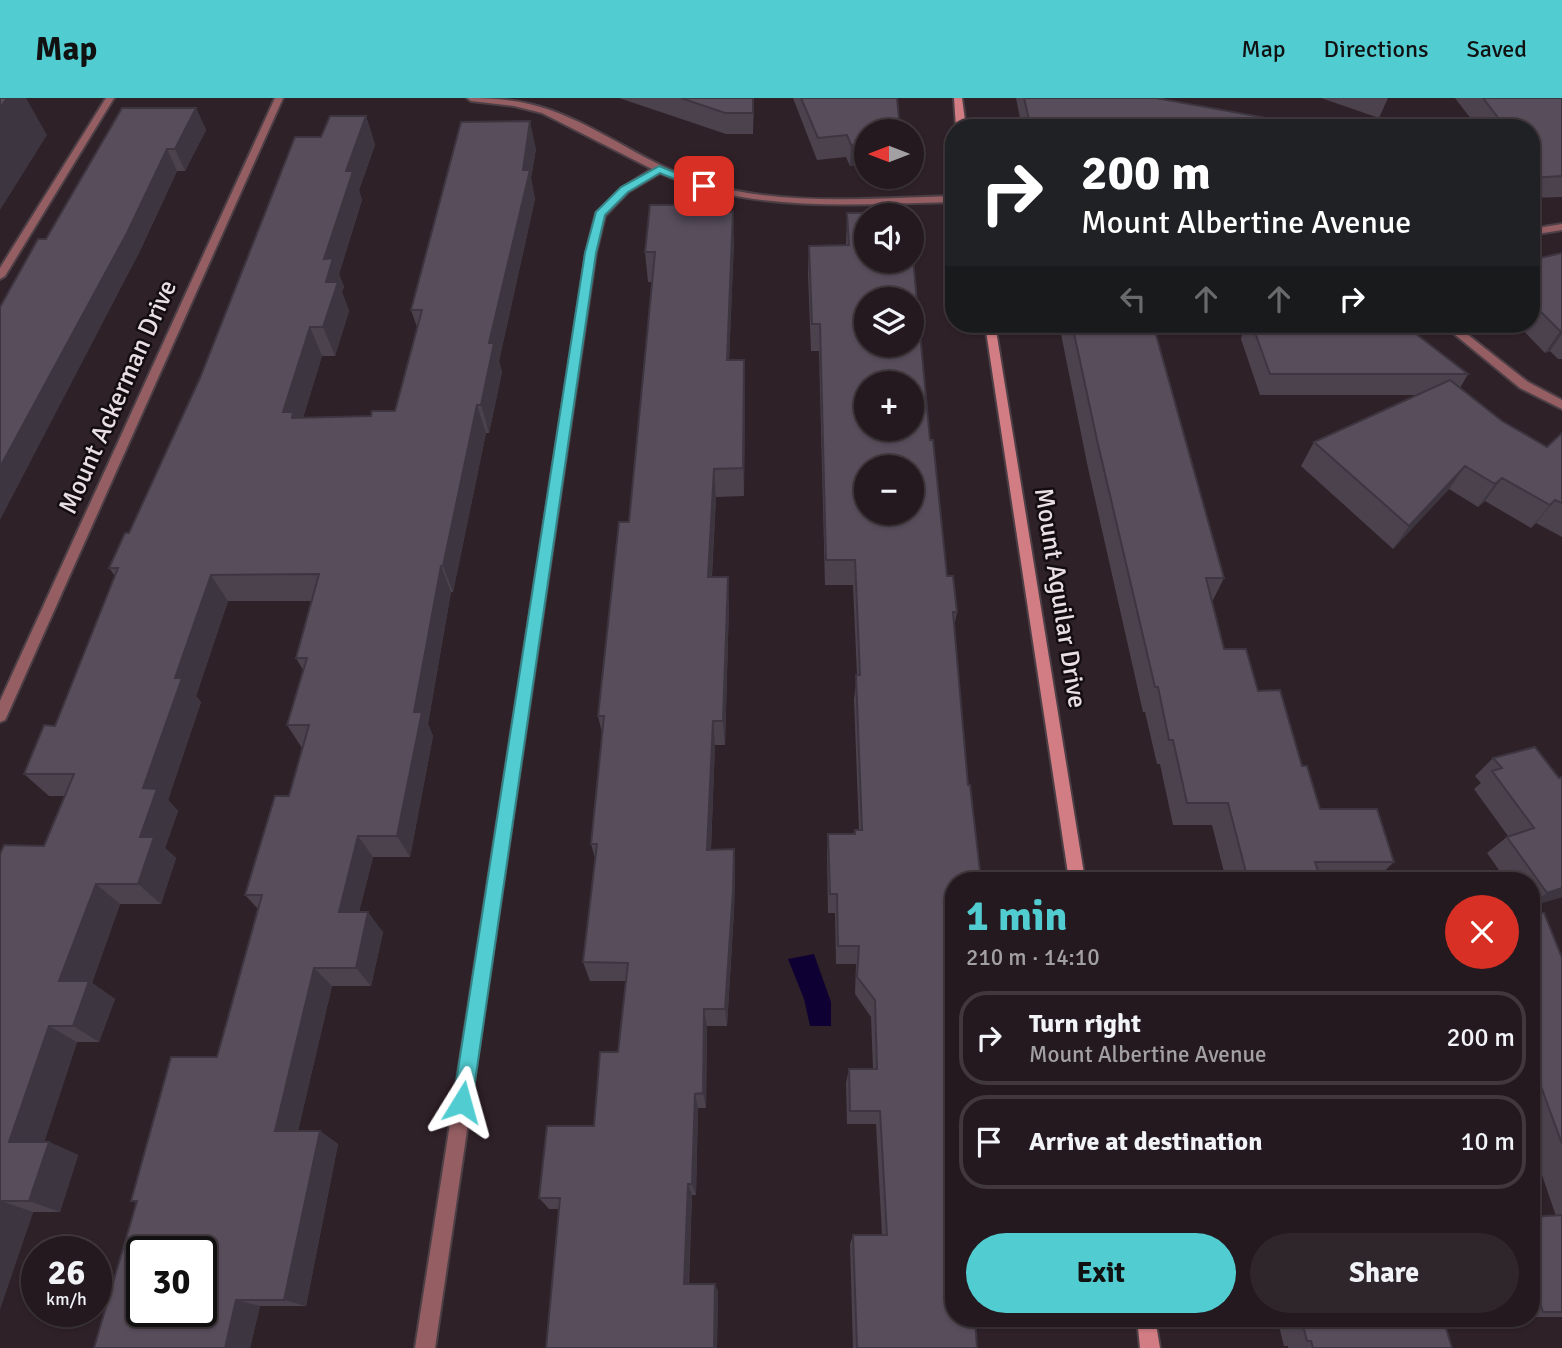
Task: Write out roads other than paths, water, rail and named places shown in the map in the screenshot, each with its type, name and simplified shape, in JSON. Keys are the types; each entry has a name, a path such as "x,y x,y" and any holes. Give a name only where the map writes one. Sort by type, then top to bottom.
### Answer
{"street":[{"path":"0,276 110,98"},
{"name":"Mount Ackerman Drive","path":"0,716 279,98"},
{"path":"471,98 509,102 553,114 659,169 704,186 757,197 818,200 945,199"},
{"path":"958,98 960,119"},
{"path":"425,1348 591,253 600,215 625,190 659,169"},
{"path":"1540,231 1562,227"},
{"name":"Mount Aguilar Drive","path":"991,333 1076,872"},
{"path":"1458,333 1524,385 1562,405"},
{"path":"1147,1327 1150,1348"}]}
